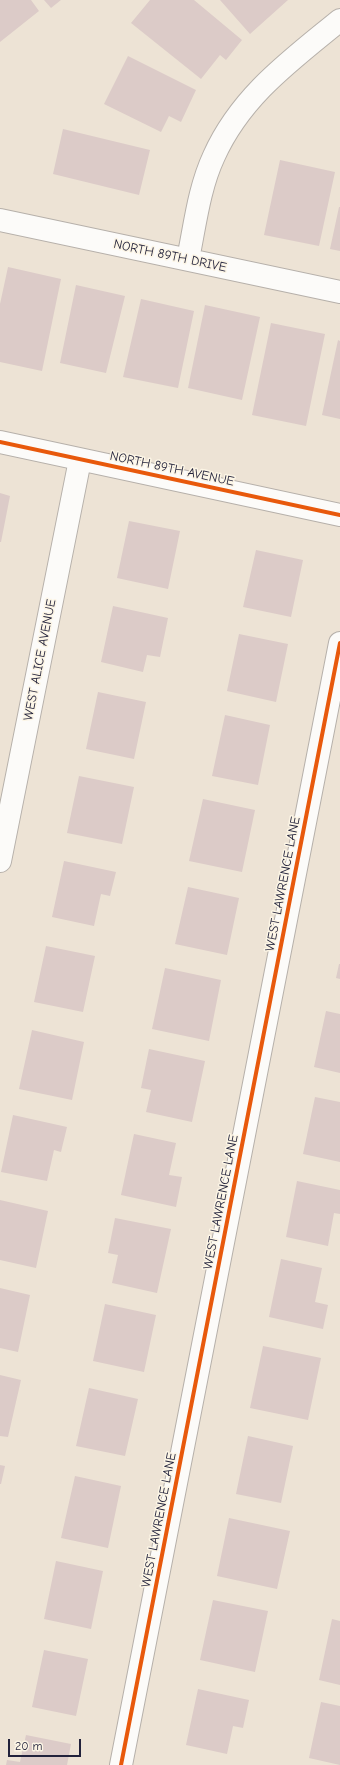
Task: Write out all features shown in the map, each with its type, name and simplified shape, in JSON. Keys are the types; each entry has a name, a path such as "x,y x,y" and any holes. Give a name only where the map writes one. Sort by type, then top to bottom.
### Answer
{"street":[{"path":"188,259 202,193 213,157 235,118 260,88 300,52 340,20"},
{"name":"NORTH 89TH DRIVE","path":"0,220 340,292"},
{"name":"NORTH 89TH AVENUE","path":"0,442 340,515"},
{"name":"WEST ALICE AVENUE","path":"0,861 80,460"},
{"name":"WEST LAWRENCE LANE","path":"121,1765 340,643"}],"building":[{"path":"0,0 31,0 39,11 0,42"},
{"path":"44,0 61,0 51,8"},
{"path":"150,0 194,0 242,40 226,60 220,55 201,79 131,23"},
{"path":"220,0 288,0 250,34"},
{"path":"128,56 196,90 181,122 169,116 161,132 104,104"},
{"path":"63,129 150,150 139,195 53,174"},
{"path":"280,160 335,172 319,246 264,235"},
{"path":"340,207 340,251 330,249"},
{"path":"8,267 61,279 42,371 0,362 0,304"},
{"path":"76,285 125,296 106,373 60,363"},
{"path":"141,299 194,311 178,388 123,377"},
{"path":"205,305 260,317 242,400 188,388"},
{"path":"271,323 325,334 306,426 252,415"},
{"path":"338,340 340,341 340,419 322,415"},
{"path":"0,493 10,496 1,542 0,542"},
{"path":"129,521 180,531 168,589 117,578"},
{"path":"256,550 303,560 291,617 243,607"},
{"path":"113,606 168,618 160,657 147,655 143,672 101,662"},
{"path":"239,634 288,644 276,702 227,691"},
{"path":"98,692 146,702 134,759 86,749"},
{"path":"225,715 270,725 258,785 212,776"},
{"path":"79,776 134,787 122,844 67,833"},
{"path":"203,799 255,810 242,872 189,861"},
{"path":"64,861 116,872 110,896 101,894 94,926 52,917"},
{"path":"188,887 239,898 227,955 175,944"},
{"path":"46,946 95,956 83,1012 34,1002"},
{"path":"340,964 340,979 336,978"},
{"path":"165,968 221,980 209,1041 152,1029"},
{"path":"326,1011 340,1014 340,1073 314,1067"},
{"path":"32,1030 84,1042 72,1100 19,1089"},
{"path":"149,1049 205,1061 192,1122 146,1112 151,1090 141,1088"},
{"path":"315,1097 340,1102 340,1162 303,1154"},
{"path":"13,1115 67,1127 61,1152 54,1150 47,1181 1,1172"},
{"path":"134,1134 176,1143 169,1175 182,1177 176,1207 121,1195"},
{"path":"297,1181 340,1190 340,1214 334,1213 328,1246 286,1237"},
{"path":"0,1200 48,1211 36,1268 0,1260"},
{"path":"115,1218 171,1229 157,1293 112,1283 118,1255 108,1253"},
{"path":"281,1259 322,1268 315,1302 328,1305 323,1329 269,1317"},
{"path":"0,1288 30,1295 18,1352 0,1348"},
{"path":"105,1304 156,1315 144,1372 93,1361"},
{"path":"263,1346 321,1358 308,1420 250,1408"},
{"path":"0,1375 21,1380 8,1437 0,1436"},
{"path":"89,1388 138,1399 125,1456 76,1446"},
{"path":"248,1436 293,1446 281,1503 236,1494"},
{"path":"0,1465 5,1466 1,1484 0,1484"},
{"path":"75,1476 121,1486 108,1548 61,1538"},
{"path":"229,1518 290,1531 277,1589 217,1576"},
{"path":"56,1561 103,1571 91,1629 44,1619"},
{"path":"213,1600 268,1611 255,1672 200,1660"},
{"path":"332,1619 340,1621 340,1685 319,1680"},
{"path":"44,1650 88,1659 76,1716 32,1707"},
{"path":"198,1689 249,1700 243,1728 233,1726 227,1754 186,1745"},
{"path":"321,1702 340,1706 340,1765 309,1758"},
{"path":"26,1735 71,1744 67,1765 6,1765 7,1760 20,1762"}],"cycle path":[{"path":"0,442 340,515"},
{"path":"121,1765 340,643"}]}
